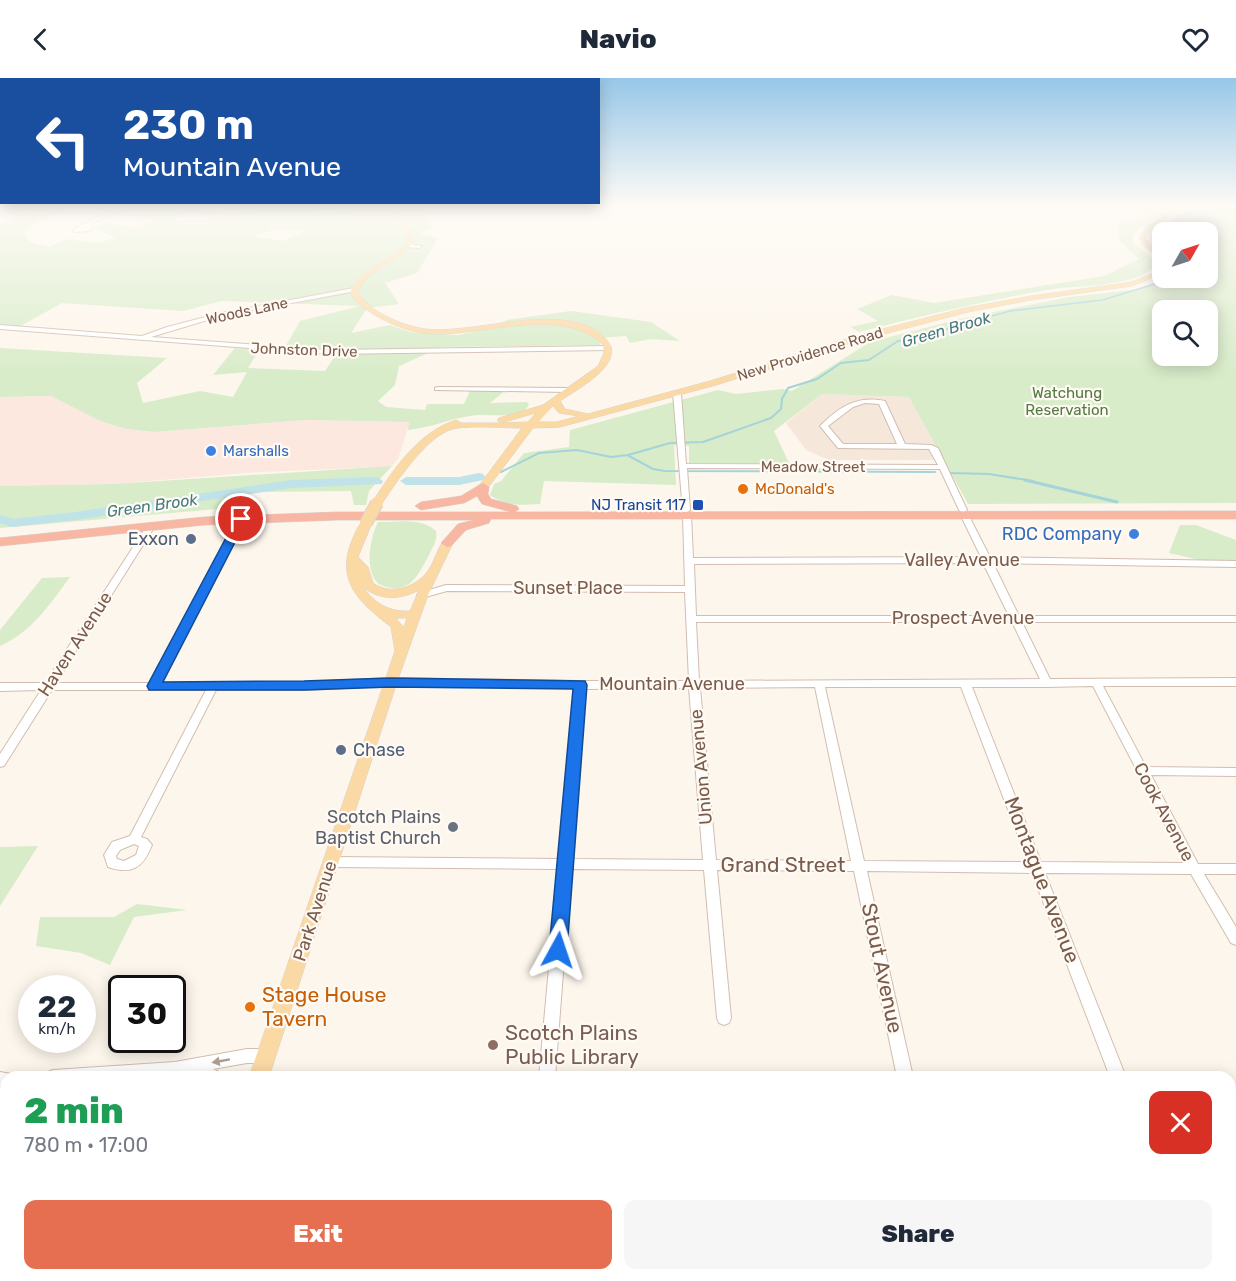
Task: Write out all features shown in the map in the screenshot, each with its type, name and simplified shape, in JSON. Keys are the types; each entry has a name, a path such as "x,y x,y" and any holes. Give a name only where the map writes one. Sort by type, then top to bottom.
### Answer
{"highway":[{"path":"0,542 241,519 407,512 461,500 485,483"},
{"path":"485,483 482,494 486,501 515,513"},
{"path":"964,513 1236,510"},
{"path":"407,512 438,522 445,530 447,543"},
{"path":"0,535 247,513 1236,515"},
{"path":"447,543 467,525 515,513"}],"main road":[{"path":"386,263 362,277 354,290 356,298 366,307 392,322 416,330 453,332 517,322 555,324 593,331 604,339 608,348 607,358 602,367 550,403 494,469 485,483"},
{"name":"New Providence Road","path":"352,558 366,522 399,471 422,445 450,426 467,421 502,420 557,425 676,393 831,346 969,310 1040,296 1132,284 1152,276"},
{"path":"550,403 562,411 584,414"},
{"path":"502,420 550,403"},
{"name":"New Providence Road","path":"450,426 532,423 599,413"},
{"path":"488,425 507,434 516,442"},
{"path":"516,442 557,425"},
{"name":"Park Avenue","path":"261,1071 390,682 422,595 447,543"},
{"path":"352,558 362,567 368,585 382,593 393,594 408,591 433,573"},
{"path":"352,558 354,584 372,607 397,625 402,652"},
{"path":"368,601 400,606 415,614"},
{"path":"380,612 398,615 415,614"}],"street":[{"name":"Woods Lane","path":"142,338 262,306 354,290"},
{"name":"Johnston Drive","path":"0,327 328,352 608,348"},
{"path":"437,389 567,390"},
{"name":"Union Avenue","path":"676,393 686,513 694,684 724,1018"},
{"path":"902,446 882,403 856,401 824,426 841,446 902,446 916,445 937,455 1047,683"},
{"name":"Meadow Street","path":"683,470 943,467"},
{"path":"154,686 241,519"},
{"name":"Haven Avenue","path":"0,763 151,526"},
{"name":"Valley Avenue","path":"688,561 1175,561 1236,564"},
{"path":"433,573 436,584 446,588"},
{"name":"Sunset Place","path":"422,595 446,588 690,589"},
{"name":"Prospect Avenue","path":"691,619 1236,619"},
{"name":"Mountain Avenue","path":"0,687 390,682 580,685 1236,682"},
{"name":"Cook Avenue","path":"1096,682 1194,868 1236,939"},
{"name":"Stout Avenue","path":"819,683 861,866 904,1071"},
{"name":"Montague Avenue","path":"965,683 1116,1071"},
{"path":"548,1071 580,685"},
{"path":"134,839 213,686"},
{"path":"1143,771 1236,772"},
{"name":"Grand Street","path":"331,862 1236,869"},
{"path":"149,1071 176,1069 247,1056 267,1056"},
{"path":"176,1069 186,1071"}],"shaded area":[{"path":"822,394 909,397 945,460 829,460 806,450 786,423"},
{"path":"51,396 100,421 126,429 154,432 306,420 410,422 398,459 392,466 260,472 113,484 0,486 0,397"}],"green space":[{"path":"0,263 423,263 417,273 385,283 399,304 367,308 351,333 390,325 410,332 458,335 492,328 507,320 571,311 651,322 680,341 651,339 630,343 626,336 598,338 600,345 442,347 399,366 395,385 378,401 386,407 425,410 427,404 464,404 470,391 506,390 490,403 527,402 529,404 526,409 514,414 468,416 408,430 409,422 306,420 154,432 126,429 100,421 51,396 0,397 0,348 167,358 137,383 143,403 200,391 233,397 247,372 213,375 235,348 259,350 248,368 325,371 337,353 283,351 300,321 360,306 221,301 183,311 62,303 15,329 0,327"},
{"path":"1130,263 1152,263 1150,271 1128,280 1053,289 1004,298 859,332 850,327 878,321 857,309 892,295 934,303 1104,276"},
{"name":"Watchung Reservation","path":"1218,263 1236,263 1236,503 968,504 909,397 822,394 774,431 789,463 689,463 689,446 674,445 676,485 544,481 540,504 520,505 502,502 490,495 494,484 501,481 524,453 569,447 570,430 718,390 736,394 783,389 792,391 870,342 960,319 1069,297 1133,290 1152,283 1152,288 1218,288"},
{"path":"392,466 369,491 366,505 354,505 351,491 252,492 240,507 0,528 0,486 113,484"},
{"path":"378,522 416,522 436,531 434,544 421,570 408,585 395,588 383,586 373,576 370,549"},
{"path":"1180,525 1196,525 1236,540 1236,560 1204,561 1169,553"},
{"path":"70,577 48,607 31,625 0,646 0,630 42,578"},
{"path":"38,846 0,906 0,847"},
{"path":"137,904 187,910 134,917 110,965 81,953 36,946 40,917 114,917"}],"waterway":[{"name":"Green Brook","path":"952,327 1010,311 1102,300 1152,285"},
{"name":"Green Brook","path":"952,327 957,325"},
{"name":"Green Brook","path":"501,472 539,453 577,450 611,457 628,455 670,443 703,442 771,418 781,409 782,399 788,388 817,379 841,363 869,360 898,341 940,332 952,327"},
{"path":"629,456 653,469 665,471 935,472"},
{"path":"949,473 989,474 1033,481"},
{"name":"Green Brook","path":"406,481 459,481 479,477"},
{"path":"1025,480 1117,502"},
{"name":"Green Brook","path":"0,519 12,523 75,516 291,484 377,481"}],"place":[{"name":"Marshalls","path":"211,451"},
{"name":"McDonald's","path":"743,489"},
{"name":"NJ Transit 117","path":"698,505"},
{"name":"RDC Company","path":"1134,534"},
{"name":"Exxon","path":"191,539"},
{"name":"Chase","path":"341,750"},
{"name":"Scotch Plains Baptist Church","path":"453,827"},
{"name":"Stage House Tavern","path":"250,1007"},
{"name":"Scotch Plains Public Library","path":"493,1045"}],"route":[{"path":"241,519 154,686 304,686 390,682 580,685 558,950"}]}
